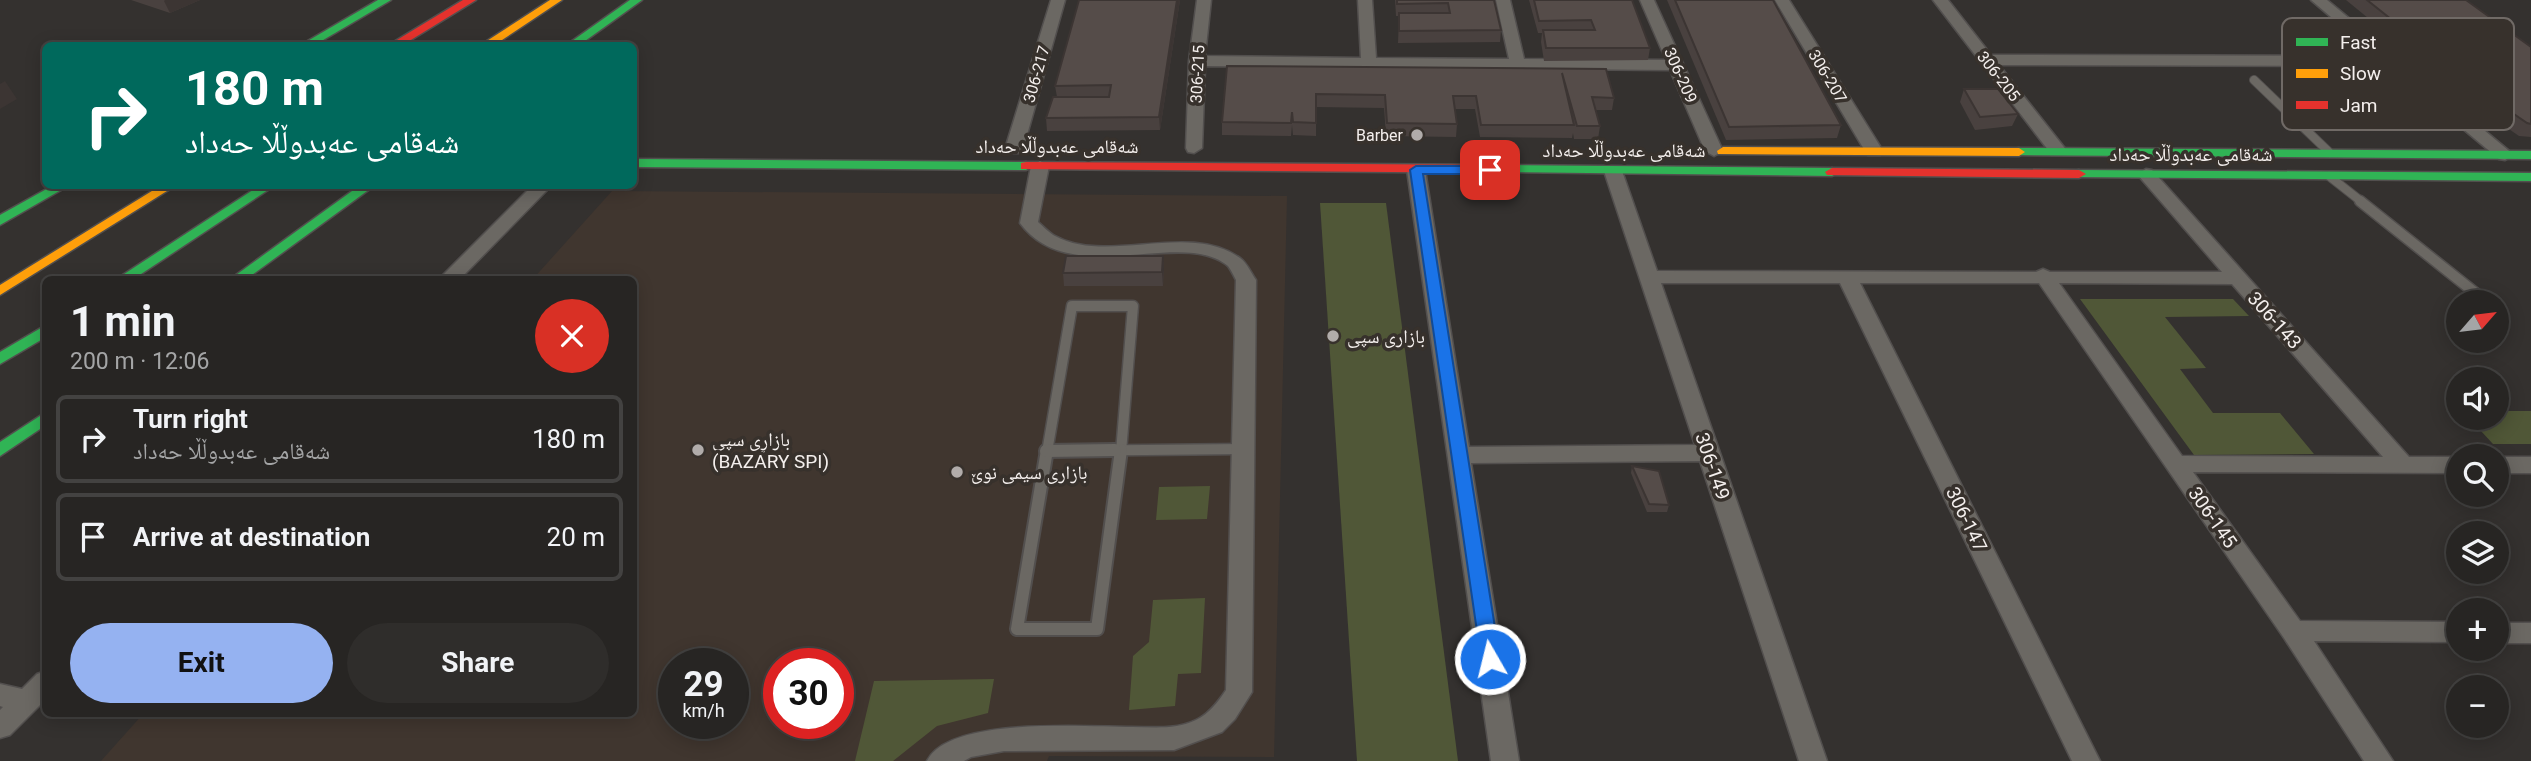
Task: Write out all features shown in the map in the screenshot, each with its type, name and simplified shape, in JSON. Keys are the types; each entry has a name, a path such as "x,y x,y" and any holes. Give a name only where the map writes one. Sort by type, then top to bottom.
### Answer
{"main road":[{"path":"311,42 386,0"},
{"path":"399,42 471,0"},
{"path":"490,42 556,0"},
{"path":"576,42 637,0"},
{"path":"1321,169 1322,150"},
{"name":"شەقامی عەبدوڵڵا حەداد","path":"1708,151 2531,155"},
{"name":"شەقامی عەبدوڵڵا حەداد","path":"637,163 1021,153 1321,169 2530,178"},
{"path":"2245,153 2268,175"},
{"path":"0,221 56,189"},
{"path":"0,291 163,189"},
{"path":"128,276 262,189"},
{"path":"242,276 363,189"},
{"path":"0,359 42,333"},
{"path":"0,450 42,420"}],"street":[{"name":"306-217","path":"1058,0 1021,153 1029,223 1037,235 1058,246 1088,250 1203,250 1236,263 1246,280 1243,449"},
{"name":"306-215","path":"1194,148 1197,61 1204,0"},
{"path":"1365,0 1369,64"},
{"path":"1503,0 1518,65"},
{"name":"306-209","path":"1647,0 1676,65 1708,151"},
{"name":"306-207","path":"1782,0 1874,151"},
{"name":"306-205","path":"1940,0 2058,152"},
{"path":"2318,0 2340,18"},
{"path":"1986,60 2282,61"},
{"path":"1197,61 1676,65"},
{"path":"2475,130 2505,155"},
{"path":"1416,170 1506,761"},
{"name":"306-149","path":"1613,171 1813,761"},
{"name":"306-143","path":"2146,174 2403,465"},
{"path":"452,276 539,189"},
{"path":"1650,277 2043,275 2237,278"},
{"name":"306-145","path":"2043,275 2293,631 2379,761"},
{"name":"306-147","path":"1847,277 2086,761"},
{"path":"941,761 965,746 1004,739 1174,738 1198,732 1220,720 1239,692 1243,449"},
{"path":"1460,455 1709,453"},
{"path":"2175,464 2446,465"},
{"path":"2509,465 2531,465"},
{"path":"2293,631 2446,632"},
{"path":"2509,633 2531,633"},
{"path":"0,727 42,686"},
{"path":"0,695 26,701"}],"lane":[{"path":"2254,80 2282,107"},
{"path":"2306,130 2330,153"},
{"path":"2329,176 2472,290"},
{"path":"1072,306 1133,306 1121,450 1097,629 1017,629 1046,451 1072,306"},
{"path":"1046,451 1243,449"}],"shaded area":[{"name":"بازاری سیمی نوێ","path":"612,191 1287,196 1274,757 1049,756 1047,761 101,761 140,717 637,717 637,276 536,276"}],"green space":[{"path":"1320,203 1386,203 1458,761 1357,761"},
{"path":"2080,299 2233,299 2249,316 2165,317 2206,368 2180,369 2213,413 2280,413 2314,454 2194,455"},
{"path":"2509,411 2531,411 2531,444 2493,444 2480,430 2509,430"},
{"path":"1210,486 1207,519 1156,520 1159,487"},
{"path":"1205,598 1201,673 1178,674 1175,706 1129,710 1133,656 1149,642 1153,600"},
{"path":"994,679 988,713 937,726 893,761 855,761 874,681"}],"building":[{"path":"1079,0 1177,0 1159,117 1046,118 1053,97 1109,97 1111,85 1055,86"},
{"path":"1397,0 1494,0 1501,30 1399,31 1399,13 1450,13 1448,3 1397,4"},
{"path":"1534,0 1632,0 1650,48 1546,48 1543,30 1595,30 1591,20 1539,21"},
{"path":"1675,0 1773,0 1841,125 1729,127"},
{"path":"2367,0 2466,0 2491,18 2390,18"},
{"path":"2514,35 2531,47 2531,124 2514,114"},
{"path":"1227,66 1606,69 1614,98 1592,97 1600,126 1577,126 1562,73 1574,125 1481,125 1476,96 1453,96 1457,124 1387,123 1385,95 1316,94 1316,123 1293,122 1292,112 1291,123 1222,122"},
{"path":"1964,89 1998,89 2018,114 1980,117"},
{"path":"1066,256 1163,256 1162,272 1063,273"},
{"path":"1632,466 1659,471 1669,505 1649,504"}],"traffic: fast":[{"path":"311,42 386,0"},
{"path":"576,42 637,0"},
{"path":"2019,152 2531,155"},
{"path":"637,163 1026,166"},
{"path":"1510,169 1832,172"},
{"path":"2079,174 2531,177"},
{"path":"0,221 56,189"},
{"path":"128,276 262,189"},
{"path":"242,276 363,189"},
{"path":"0,359 42,333"},
{"path":"0,450 42,420"}],"traffic: slow":[{"path":"490,42 557,0"},
{"path":"1723,151 2019,152"},
{"path":"0,291 163,189"}],"traffic: jam":[{"path":"399,42 471,0"},
{"path":"1026,166 1510,169"},
{"path":"1832,172 2079,174"}],"place":[{"name":"Barber","path":"1417,135"},
{"name":"بازاری سپی","path":"1333,336"},
{"name":"بازاڕی سپی (BAZARY SPI)","path":"698,450"},
{"name":"بازاری سیمی نوێ","path":"957,472"}],"route":[{"path":"1490,170 1416,170 1490,659"}]}
